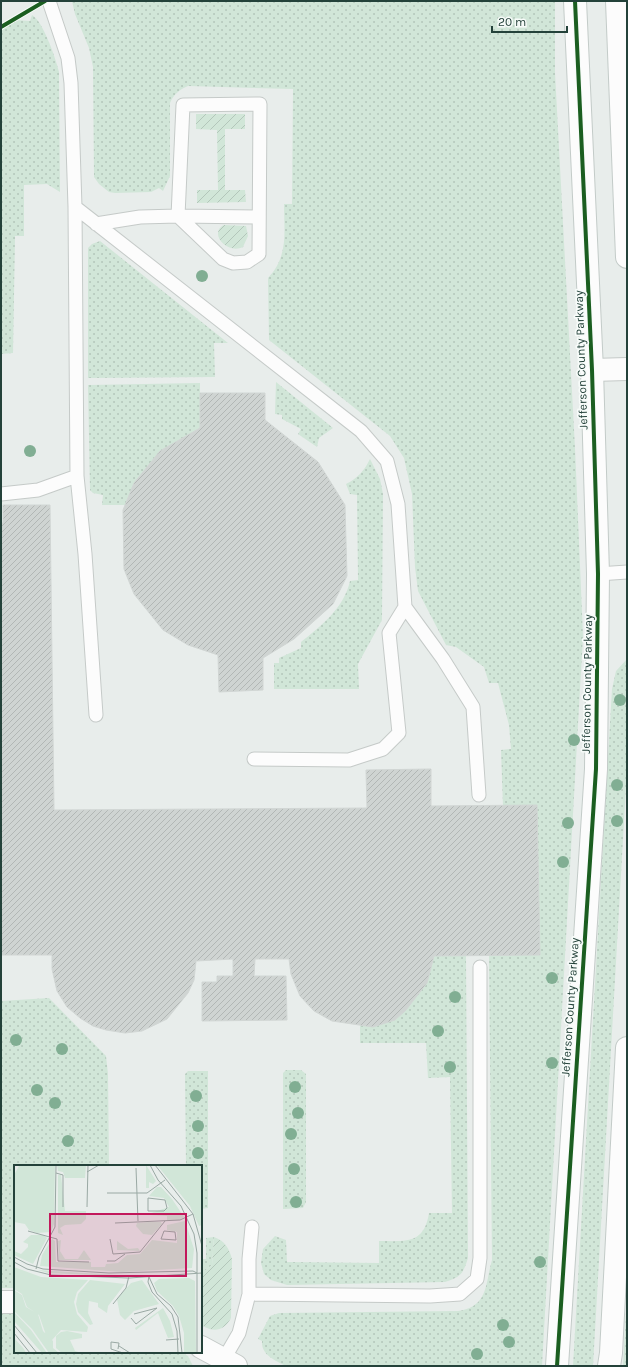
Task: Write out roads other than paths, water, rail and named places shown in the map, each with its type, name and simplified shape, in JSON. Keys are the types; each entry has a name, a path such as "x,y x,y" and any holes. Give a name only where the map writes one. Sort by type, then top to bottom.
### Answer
{"street":[{"name":"Jefferson County Parkway","path":"557,1366 596,769 598,574 592,370 575,1"},
{"path":"617,1 627,257"},
{"path":"592,370 627,369"},
{"path":"609,1366 611,1353 627,1048"},
{"path":"1,1302 14,1302"},
{"path":"202,1348 226,1364"}],"lane":[{"path":"49,1 68,58 71,83 75,207 77,476 85,554 96,715"},
{"path":"260,104 259,254 247,262 233,263 223,259 178,216 183,105 260,104"},
{"path":"75,207 361,431 387,461 398,504 405,607 443,660 473,707 479,796"},
{"path":"96,224 140,218 178,216 259,217"},
{"path":"1,494 38,490 77,476"},
{"path":"598,574 627,572"},
{"path":"254,759 349,760 383,749 399,733 389,633 405,607"},
{"path":"249,1294 430,1296 460,1294 477,1278 480,1258 480,967"},
{"path":"226,1364 239,1334 249,1294 249,1259 252,1228"}]}
